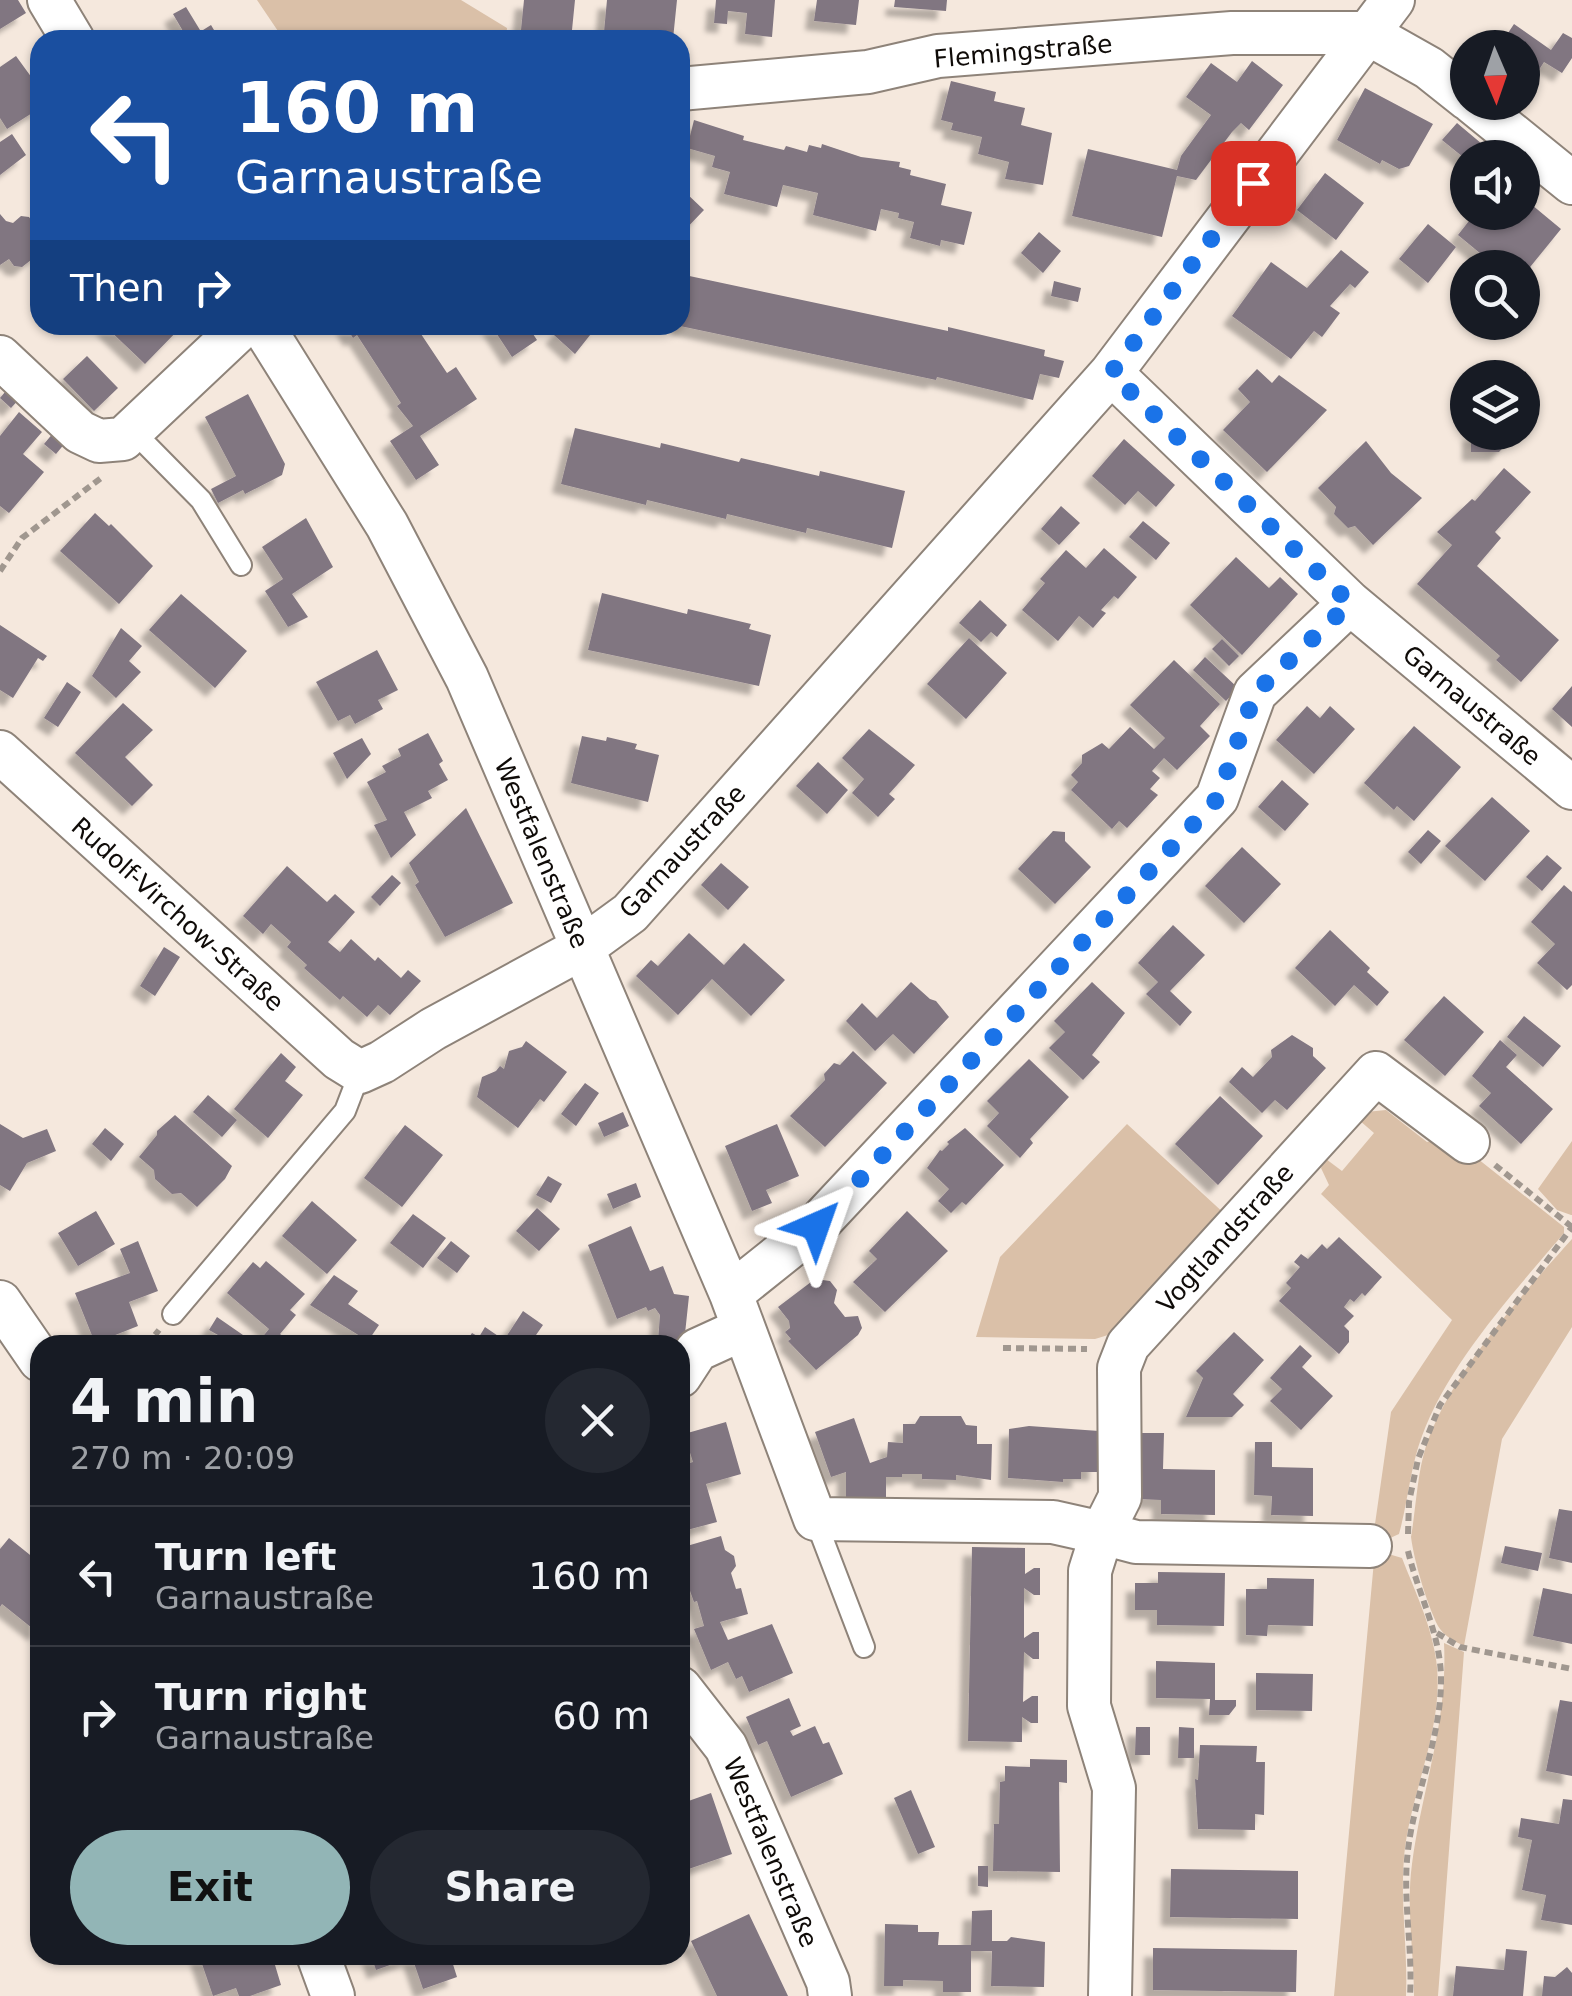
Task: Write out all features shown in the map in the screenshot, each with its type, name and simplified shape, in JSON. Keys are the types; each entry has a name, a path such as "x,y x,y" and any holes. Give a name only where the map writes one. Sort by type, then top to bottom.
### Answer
{"street":[{"path":"49,0 66,30"},
{"path":"1380,17 1450,85"},
{"name":"Flemingstraße","path":"690,88 868,72 938,56 1380,17"},
{"name":"Garnaustraße","path":"360,1072 582,948 630,913 1111,373 1380,17"},
{"path":"1493,120 1572,184"},
{"path":"0,356 80,432 100,441 128,435 233,335"},
{"name":"Westfalenstraße","path":"268,335 387,525 462,667 737,1311"},
{"name":"Garnaustraße","path":"1111,373 1350,603 1572,788"},
{"path":"690,1361 1218,798 1255,693 1350,603"},
{"name":"Rudolf-Virchow-Straße","path":"0,752 302,1028 360,1072"},
{"name":"Vogtlandstraße","path":"1127,1350 1376,1073 1468,1142"},
{"path":"0,1302 30,1346"},
{"path":"737,1311 815,1519 1054,1522 1136,1542 1370,1546"},
{"path":"1110,1996 1114,1788 1089,1706 1090,1572 1102,1533 1120,1497 1119,1368 1127,1350"},
{"name":"Westfalenstraße","path":"690,1714 726,1746 828,1982 830,1996"},
{"path":"322,1965 333,1996"}],"lane":[{"path":"128,435 201,500 240,565"},
{"path":"173,1314 345,1111 360,1072"},
{"path":"815,1519 864,1648"}],"path":[{"path":"0,571 22,538 118,465 128,435"},
{"path":"1410,1996 1405,1886 1408,1846 1439,1713 1441,1676 1436,1632 1407,1546 1409,1502 1418,1459 1440,1405 1572,1227 1468,1142"},
{"path":"1003,1348 1127,1350"},
{"path":"1436,1632 1460,1647 1572,1669"}],"shaded area":[{"path":"257,0 461,0 507,28 507,30 277,30"},
{"path":"1386,1110 1427,1142 1449,1136 1564,1227 1564,1233 1484,1329 1448,1382 1418,1448 1399,1534 1388,1539 1373,1538 1391,1412 1452,1320 1321,1194 1329,1185 1321,1168 1326,1159 1342,1171 1374,1133 1359,1120 1366,1112"},
{"path":"1127,1124 1227,1216 1118,1332 1095,1339 976,1337 1000,1257"},
{"path":"1572,1141 1571,1215 1557,1210 1538,1189"},
{"path":"1572,1239 1572,1327 1502,1439 1464,1646 1438,1626 1415,1558 1411,1537 1423,1457 1437,1419 1470,1364 1510,1310"},
{"path":"1375,1550 1402,1558 1416,1593 1435,1653 1436,1705 1404,1857 1406,1996 1334,1996"},
{"path":"1444,1643 1464,1652 1438,1996 1414,1996 1410,1880 1442,1701"}],"building":[{"path":"0,0 18,0 26,13 0,29"},
{"path":"524,0 575,0 572,30 521,30"},
{"path":"607,0 677,0 674,30 604,30"},
{"path":"716,0 775,0 772,37 745,34 747,13 728,11 727,24 714,23"},
{"path":"817,0 859,0 856,25 814,21"},
{"path":"895,0 947,0 946,11 894,7"},
{"path":"186,7 200,30 182,30 173,14"},
{"path":"1563,33 1572,38 1572,58 1562,73 1544,62 1540,68 1540,42 1551,50"},
{"path":"16,56 30,75 30,114 7,129 0,118 0,67"},
{"path":"1252,61 1283,85 1249,130 1241,123 1232,132 1196,180 1177,176 1162,237 1072,216 1088,149 1177,170 1181,156 1211,115 1186,97 1211,63 1237,82"},
{"path":"951,81 996,92 994,101 1025,108 1021,125 1052,133 1043,185 1005,179 1009,162 978,154 982,137 951,130 953,123 941,120"},
{"path":"1365,88 1433,124 1409,166 1399,169 1382,160 1380,164 1337,140"},
{"path":"694,120 744,136 743,140 784,150 786,146 807,152 809,145 821,148 822,144 861,157 900,162 899,167 911,170 910,175 946,184 941,205 972,212 964,245 941,240 940,246 910,238 914,222 881,209 876,231 813,215 818,193 783,185 777,207 724,194 730,172 712,167 715,156 690,149"},
{"path":"1457,123 1477,140 1450,140 1450,146 1442,140"},
{"path":"12,134 26,155 0,175 0,142"},
{"path":"1325,173 1364,203 1336,240 1297,210"},
{"path":"690,197 704,210 690,225"},
{"path":"1540,212 1561,229 1540,255 1540,250 1476,250 1458,235 1462,230 1540,230"},
{"path":"0,214 13,223 21,216 29,217 30,261 22,267 14,266 9,259 0,265"},
{"path":"1428,224 1456,247 1428,283 1399,259"},
{"path":"1039,232 1061,251 1043,273 1021,253"},
{"path":"1341,250 1369,272 1355,288 1350,284 1330,306 1340,313 1322,337 1314,331 1291,359 1232,316 1271,262 1307,288"},
{"path":"690,276 948,331 948,327 1045,350 1044,356 1064,361 1059,378 1040,374 1033,400 937,377 936,380 690,328"},
{"path":"1054,281 1081,288 1078,302 1051,296"},
{"path":"115,335 173,335 145,364"},
{"path":"357,335 422,335 447,373 456,367 477,399 420,436 439,465 416,480 390,441 413,426 397,406 401,403"},
{"path":"498,335 534,335 537,340 512,357"},
{"path":"554,335 590,335 575,354"},
{"path":"87,356 118,388 94,411 63,379"},
{"path":"1257,369 1272,383 1279,375 1327,410 1267,472 1223,430 1250,402 1238,389"},
{"path":"10,386 22,396 11,408 0,398"},
{"path":"248,394 285,464 282,475 218,503 211,489 236,476 205,417"},
{"path":"19,412 42,432 23,454 44,472 9,513 0,506 0,436"},
{"path":"575,428 739,462 741,458 819,476 820,471 905,491 892,548 727,514 726,519 647,500 646,505 561,484"},
{"path":"54,432 66,442 56,454 44,444"},
{"path":"1124,439 1175,485 1156,507 1138,491 1125,505 1092,476"},
{"path":"1366,441 1391,473 1422,498 1373,545 1355,526 1348,528 1334,514 1336,507 1318,488"},
{"path":"1504,468 1531,492 1495,532 1501,538 1477,566 1559,640 1521,682 1496,660 1500,656 1417,584 1452,545 1437,532 1472,499 1475,501"},
{"path":"1061,506 1080,523 1059,545 1041,529"},
{"path":"95,513 153,566 119,604 60,551"},
{"path":"306,518 333,567 292,594 308,617 288,627 265,591 283,579 262,547"},
{"path":"1143,521 1170,543 1156,560 1129,537"},
{"path":"1104,548 1137,577 1118,599 1114,596 1101,610 1106,613 1093,628 1079,616 1058,641 1022,610 1045,583 1040,579 1066,550 1086,568"},
{"path":"1236,557 1269,588 1280,577 1298,594 1242,655 1190,605"},
{"path":"602,593 687,614 688,609 751,624 749,629 771,635 759,686 588,650"},
{"path":"181,594 247,651 215,688 149,630"},
{"path":"980,600 1007,625 997,637 991,632 981,642 959,623"},
{"path":"0,625 47,656 43,661 38,658 13,698 0,690"},
{"path":"121,628 142,646 129,661 141,672 116,698 92,676"},
{"path":"969,638 1007,673 966,719 927,684"},
{"path":"1222,639 1239,656 1229,666 1212,649"},
{"path":"377,650 398,690 378,700 383,709 355,724 350,715 338,721 316,682"},
{"path":"1205,657 1238,688 1226,701 1193,670"},
{"path":"1174,660 1220,704 1200,726 1210,736 1177,770 1164,758 1152,771 1160,778 1150,789 1158,795 1127,828 1119,821 1112,829 1071,790 1078,782 1071,775 1082,763 1082,755 1102,743 1109,749 1130,727 1154,749 1165,738 1130,705"},
{"path":"67,682 81,692 58,727 44,718"},
{"path":"1572,686 1572,727 1552,709"},
{"path":"123,703 153,730 125,757 153,785 132,806 75,753"},
{"path":"1307,706 1320,718 1330,706 1355,729 1314,774 1276,740"},
{"path":"1414,726 1461,767 1414,821 1397,806 1394,810 1364,783"},
{"path":"869,729 915,765 889,794 895,799 878,817 852,793 864,779 842,758"},
{"path":"428,733 448,780 428,791 432,798 404,812 416,835 391,858 374,825 387,820 367,782 386,772 382,766 401,756 398,749"},
{"path":"582,736 637,744 635,749 659,755 648,802 571,783"},
{"path":"362,738 371,754 347,779 333,753"},
{"path":"818,762 848,790 827,814 796,786"},
{"path":"1282,780 1309,804 1285,831 1258,807"},
{"path":"1492,797 1530,831 1485,881 1445,846"},
{"path":"466,808 513,903 445,937 415,885 419,882 409,863"},
{"path":"1428,830 1441,841 1421,864 1408,852"},
{"path":"1053,831 1065,832 1065,841 1091,867 1055,904 1018,869"},
{"path":"1242,847 1281,884 1244,923 1205,886"},
{"path":"1547,855 1562,868 1542,891 1526,877"},
{"path":"721,863 749,887 728,910 701,885"},
{"path":"287,866 327,902 335,894 355,912 328,942 340,952 351,939 401,978 408,970 421,981 390,1015 378,1005 367,1017 343,996 340,1000 304,968 307,965 287,947 291,942 271,924 263,934 243,916"},
{"path":"392,875 401,883 380,906 371,897"},
{"path":"1564,885 1572,892 1572,985 1567,990 1537,963 1555,944 1531,922"},
{"path":"1173,925 1205,955 1170,991 1192,1012 1180,1026 1146,994 1158,982 1138,963"},
{"path":"1330,930 1389,992 1377,1006 1354,985 1335,1006 1295,968"},
{"path":"689,933 724,965 744,943 785,980 751,1016 712,979 678,1015 636,976 651,960 658,966"},
{"path":"164,947 180,957 155,996 140,986"},
{"path":"911,982 949,1017 914,1054 893,1034 875,1051 846,1021 862,1003 877,1018"},
{"path":"1092,982 1125,1013 1092,1055 1100,1062 1083,1080 1049,1048 1065,1032 1054,1021"},
{"path":"1444,996 1484,1032 1445,1076 1404,1040"},
{"path":"1524,1016 1561,1046 1543,1067 1507,1037"},
{"path":"1292,1035 1313,1048 1313,1056 1326,1068 1287,1110 1275,1100 1262,1113 1229,1082 1242,1067 1253,1077 1272,1057 1271,1050"},
{"path":"1500,1040 1517,1055 1506,1067 1553,1109 1521,1144 1479,1106 1491,1093 1472,1076"},
{"path":"526,1041 567,1072 518,1128 477,1097 482,1077 500,1066 504,1069 509,1051 522,1047"},
{"path":"853,1051 887,1083 825,1147 790,1116 825,1080 824,1074 834,1063 840,1065"},
{"path":"281,1053 296,1067 285,1081 303,1095 268,1138 234,1109"},
{"path":"1029,1059 1069,1097 1030,1139 1033,1143 1020,1158 987,1126 999,1113 987,1101"},
{"path":"585,1083 599,1093 576,1126 561,1114"},
{"path":"208,1095 237,1120 222,1137 193,1112"},
{"path":"1220,1096 1263,1136 1218,1185 1175,1144"},
{"path":"623,1112 629,1126 604,1137 598,1123"},
{"path":"175,1115 232,1166 225,1179 197,1207 181,1193 172,1194 139,1157 157,1131"},
{"path":"0,1124 23,1138 47,1129 56,1151 27,1163 10,1191 0,1185"},
{"path":"777,1124 799,1176 766,1190 772,1203 752,1211 725,1146"},
{"path":"405,1125 443,1155 402,1207 364,1178"},
{"path":"105,1128 124,1144 111,1161 92,1144"},
{"path":"965,1128 1004,1165 966,1205 962,1202 951,1213 938,1201 949,1189 927,1168 947,1142"},
{"path":"548,1176 562,1184 551,1203 536,1195"},
{"path":"636,1183 641,1197 613,1209 607,1194"},
{"path":"312,1201 357,1240 327,1274 282,1236"},
{"path":"537,1208 560,1229 539,1251 516,1231"},
{"path":"96,1211 115,1244 78,1266 58,1233"},
{"path":"907,1211 948,1251 885,1312 853,1282 877,1259 869,1251"},
{"path":"413,1214 446,1238 423,1268 390,1243"},
{"path":"631,1226 650,1271 663,1266 674,1294 689,1296 685,1335 658,1335 660,1315 655,1308 648,1311 646,1307 617,1319 588,1245"},
{"path":"1339,1237 1382,1277 1365,1296 1362,1293 1354,1302 1350,1299 1344,1307 1354,1316 1344,1326 1349,1331 1349,1342 1339,1354 1279,1301 1291,1288 1286,1283 1300,1267 1294,1262 1301,1254 1308,1259 1322,1244 1327,1249"},
{"path":"138,1241 158,1291 129,1302 138,1326 115,1335 92,1335 75,1293 130,1273 120,1249"},
{"path":"451,1241 470,1256 457,1273 437,1258"},
{"path":"266,1261 305,1294 290,1310 296,1315 281,1335 264,1335 269,1329 227,1293 253,1262 260,1268"},
{"path":"334,1275 358,1291 348,1304 379,1325 372,1335 358,1335 310,1305"},
{"path":"815,1279 830,1281 837,1290 834,1303 845,1317 858,1316 862,1328 816,1370 788,1341 791,1339 785,1332 790,1328 789,1321 778,1307"},
{"path":"523,1311 543,1325 536,1335 507,1335"},
{"path":"217,1317 243,1335 218,1335 209,1330"},
{"path":"485,1327 497,1335 480,1335"},
{"path":"1234,1332 1264,1360 1233,1394 1244,1405 1232,1417 1186,1417 1203,1378 1196,1371"},
{"path":"1300,1345 1312,1356 1302,1367 1333,1396 1301,1430 1270,1401 1282,1389 1270,1378"},
{"path":"920,1416 961,1416 966,1425 977,1426 977,1444 992,1444 991,1480 956,1475 956,1480 922,1479 922,1474 902,1474 886,1477 886,1497 846,1497 846,1472 831,1477 815,1432 854,1418 870,1463 887,1457 888,1442 903,1443 903,1424 915,1424"},
{"path":"726,1422 741,1474 706,1484 717,1522 690,1529 693,1462 690,1432"},
{"path":"1029,1426 1099,1431 1098,1472 1081,1472 1081,1479 1063,1482 1008,1478 1009,1429"},
{"path":"1140,1433 1164,1433 1163,1469 1215,1470 1215,1515 1161,1514 1161,1500 1139,1499"},
{"path":"1255,1442 1272,1442 1272,1467 1313,1468 1313,1516 1271,1515 1272,1496 1254,1495"},
{"path":"1559,1509 1572,1511 1572,1563 1549,1558"},
{"path":"721,1536 725,1550 734,1556 736,1566 731,1573 736,1589 741,1588 748,1614 720,1622 728,1640 772,1624 793,1673 749,1692 742,1676 736,1679 728,1662 711,1670 694,1629 704,1626 690,1591 690,1545"},
{"path":"9,1538 30,1555 30,1626 2,1604 0,1607 0,1549"},
{"path":"1505,1546 1542,1553 1538,1571 1501,1563"},
{"path":"972,1547 1025,1548 1025,1574 1040,1568 1040,1595 1024,1588 1024,1638 1039,1632 1039,1659 1024,1652 1023,1702 1038,1696 1038,1723 1022,1717 1022,1742 968,1741"},
{"path":"1158,1572 1225,1573 1224,1626 1157,1625 1157,1610 1135,1610 1135,1583 1158,1583"},
{"path":"1267,1578 1314,1579 1313,1626 1268,1625 1267,1636 1246,1635 1246,1589 1267,1589"},
{"path":"1543,1588 1572,1594 1572,1644 1533,1636"},
{"path":"1156,1661 1215,1663 1215,1700 1236,1700 1236,1706 1229,1715 1209,1715 1210,1699 1156,1698"},
{"path":"1256,1673 1313,1674 1312,1711 1256,1710"},
{"path":"789,1698 801,1726 790,1731 793,1736 815,1726 823,1744 829,1742 843,1774 791,1797 767,1741 758,1745 746,1717"},
{"path":"1560,1700 1572,1702 1572,1776 1546,1771"},
{"path":"1136,1727 1150,1727 1150,1755 1135,1755"},
{"path":"1179,1727 1194,1728 1194,1758 1178,1758"},
{"path":"1200,1745 1257,1746 1256,1762 1265,1762 1264,1815 1255,1814 1255,1830 1198,1829 1195,1779 1198,1780"},
{"path":"1030,1759 1067,1760 1067,1783 1059,1782 1060,1872 993,1871 994,1824 999,1824 1000,1782 1005,1781 1005,1766 1030,1767"},
{"path":"911,1790 935,1847 918,1854 894,1798"},
{"path":"711,1793 732,1854 690,1869 690,1800"},
{"path":"1563,1799 1572,1800 1572,1925 1541,1920 1546,1895 1522,1890 1532,1840 1518,1837 1521,1818 1559,1824"},
{"path":"978,1866 988,1866 988,1887 978,1886"},
{"path":"1171,1869 1298,1871 1298,1919 1170,1917"},
{"path":"992,1910 992,1941 1007,1941 1011,1937 1045,1942 1044,1987 991,1986 992,1951 971,1951 971,1992 943,1992 943,1981 903,1980 903,1986 884,1986 885,1924 918,1925 918,1932 939,1932 938,1945 971,1945 972,1911"},
{"path":"749,1914 788,1996 717,1996 691,1941"},
{"path":"1153,1948 1297,1950 1296,1992 1153,1990"},
{"path":"1506,1949 1527,1951 1523,1996 1453,1996 1456,1966 1504,1970"},
{"path":"202,1965 275,1965 281,1985 250,1996 239,1996 236,1988 213,1996"},
{"path":"415,1965 453,1965 457,1977 423,1989"},
{"path":"1567,1967 1572,1973 1572,1996 1542,1996 1544,1976 1555,1977"}],"route":[{"path":"816,1226 1218,798 1255,693 1350,603 1111,373 1253,183"}]}
